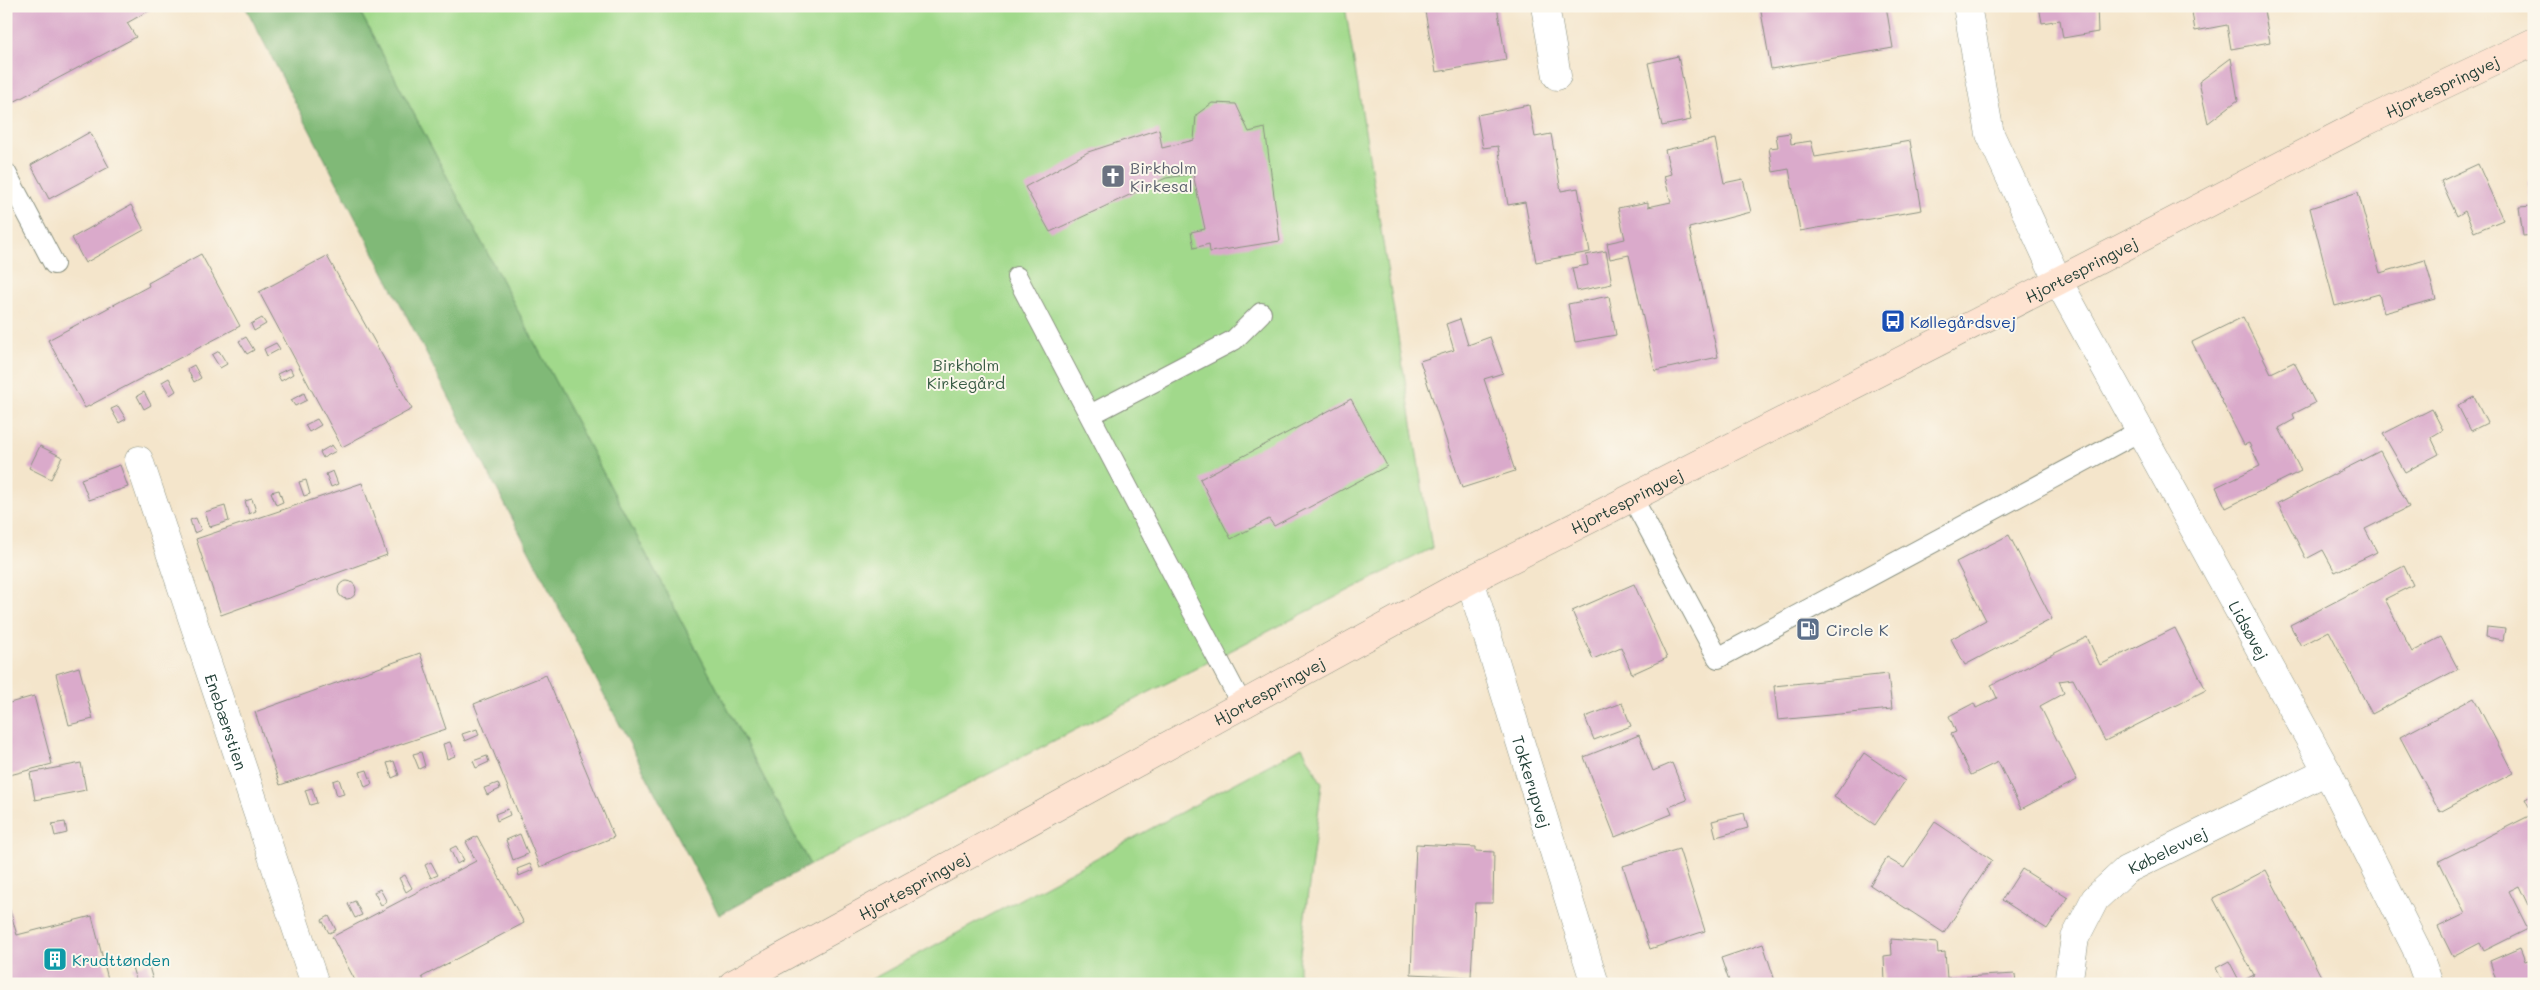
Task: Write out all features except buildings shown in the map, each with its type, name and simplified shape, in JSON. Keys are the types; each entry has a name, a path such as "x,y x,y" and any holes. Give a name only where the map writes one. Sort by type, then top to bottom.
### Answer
{"street":[{"path":"1545,6 1557,76"},
{"path":"1967,6 1990,134 2058,282"},
{"name":"Hjortespringvej","path":"733,984 1241,703 1470,580 2058,282 2364,122 2534,42"},
{"name":"Lidsøvej","path":"2058,282 2327,770 2416,948 2429,984"},
{"name":"Enebærstien","path":"139,460 315,984"},
{"name":"Tokkerupvej","path":"1470,580 1595,984"},
{"name":"Købelevvej","path":"2068,984 2075,938 2095,899 2126,870 2327,770"}],"lane":[{"path":"6,173 54,264"},
{"path":"1017,277 1241,703"},
{"path":"1090,415 1234,340 1261,312"},
{"path":"1632,497 1718,658 2140,431"}],"green space":[{"path":"245,6 357,6 810,865 719,915"},
{"name":"Birkholm Kirkegård","path":"357,6 1345,6 1432,548 810,865"},
{"path":"1302,747 1322,784 1299,962 1299,984 863,984"}],"place":[{"name":"Birkholm Kirkesal","path":"1113,176"},
{"name":"Køllegårdsvej","path":"1893,321"},
{"name":"Circle K","path":"1808,629"},
{"name":"Krudttønden","path":"55,959"}]}
